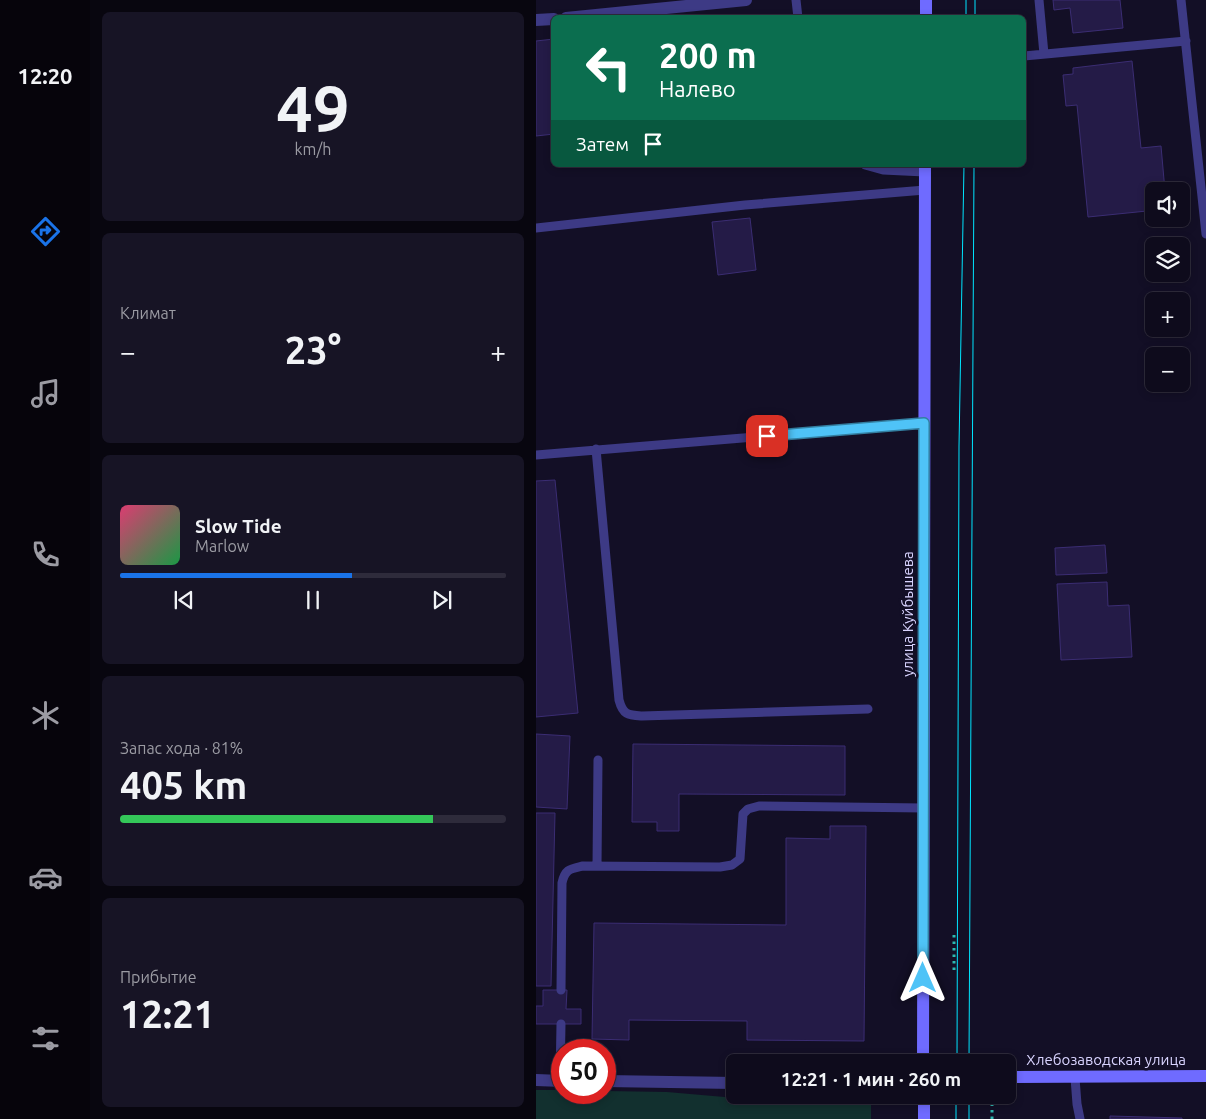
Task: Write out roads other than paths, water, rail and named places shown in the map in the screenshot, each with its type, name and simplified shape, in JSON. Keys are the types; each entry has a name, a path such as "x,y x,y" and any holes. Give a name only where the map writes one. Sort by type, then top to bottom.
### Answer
{"main road":[{"path":"926,0 926,15"},
{"name":"улица Куйбышева","path":"923,1054 925,168"},
{"name":"Хлебозаводская улица","path":"1016,1077 1206,1076"},
{"path":"924,1104 924,1119"}],"street":[{"path":"604,15 746,0"},
{"path":"536,20 551,19"},
{"path":"536,1080 551,1081"},
{"path":"616,1081 726,1083"}],"lane":[{"path":"796,0 798,15"},
{"path":"1039,0 1044,54"},
{"path":"1181,0 1206,234"},
{"path":"1026,56 1186,41"},
{"path":"872,167 882,170 925,168"},
{"path":"536,228 744,204 925,190"},
{"path":"536,455 924,423"},
{"path":"596,449 621,709 629,715 642,716 868,709"},
{"path":"597,866 598,760"},
{"path":"561,990 562,884 564,875 570,869 583,866 720,867 732,865 740,860 743,814 748,809 759,806 924,808"},
{"path":"561,1024 561,1039"},
{"path":"1075,1078 1080,1119"}],"tram line":[{"path":"966,0 966,15"},
{"path":"975,0 975,15"},
{"path":"957,1054 959,446 964,167"},
{"path":"969,1054 974,167"},
{"path":"956,1104 956,1119"},
{"path":"969,1104 969,1119"}]}
